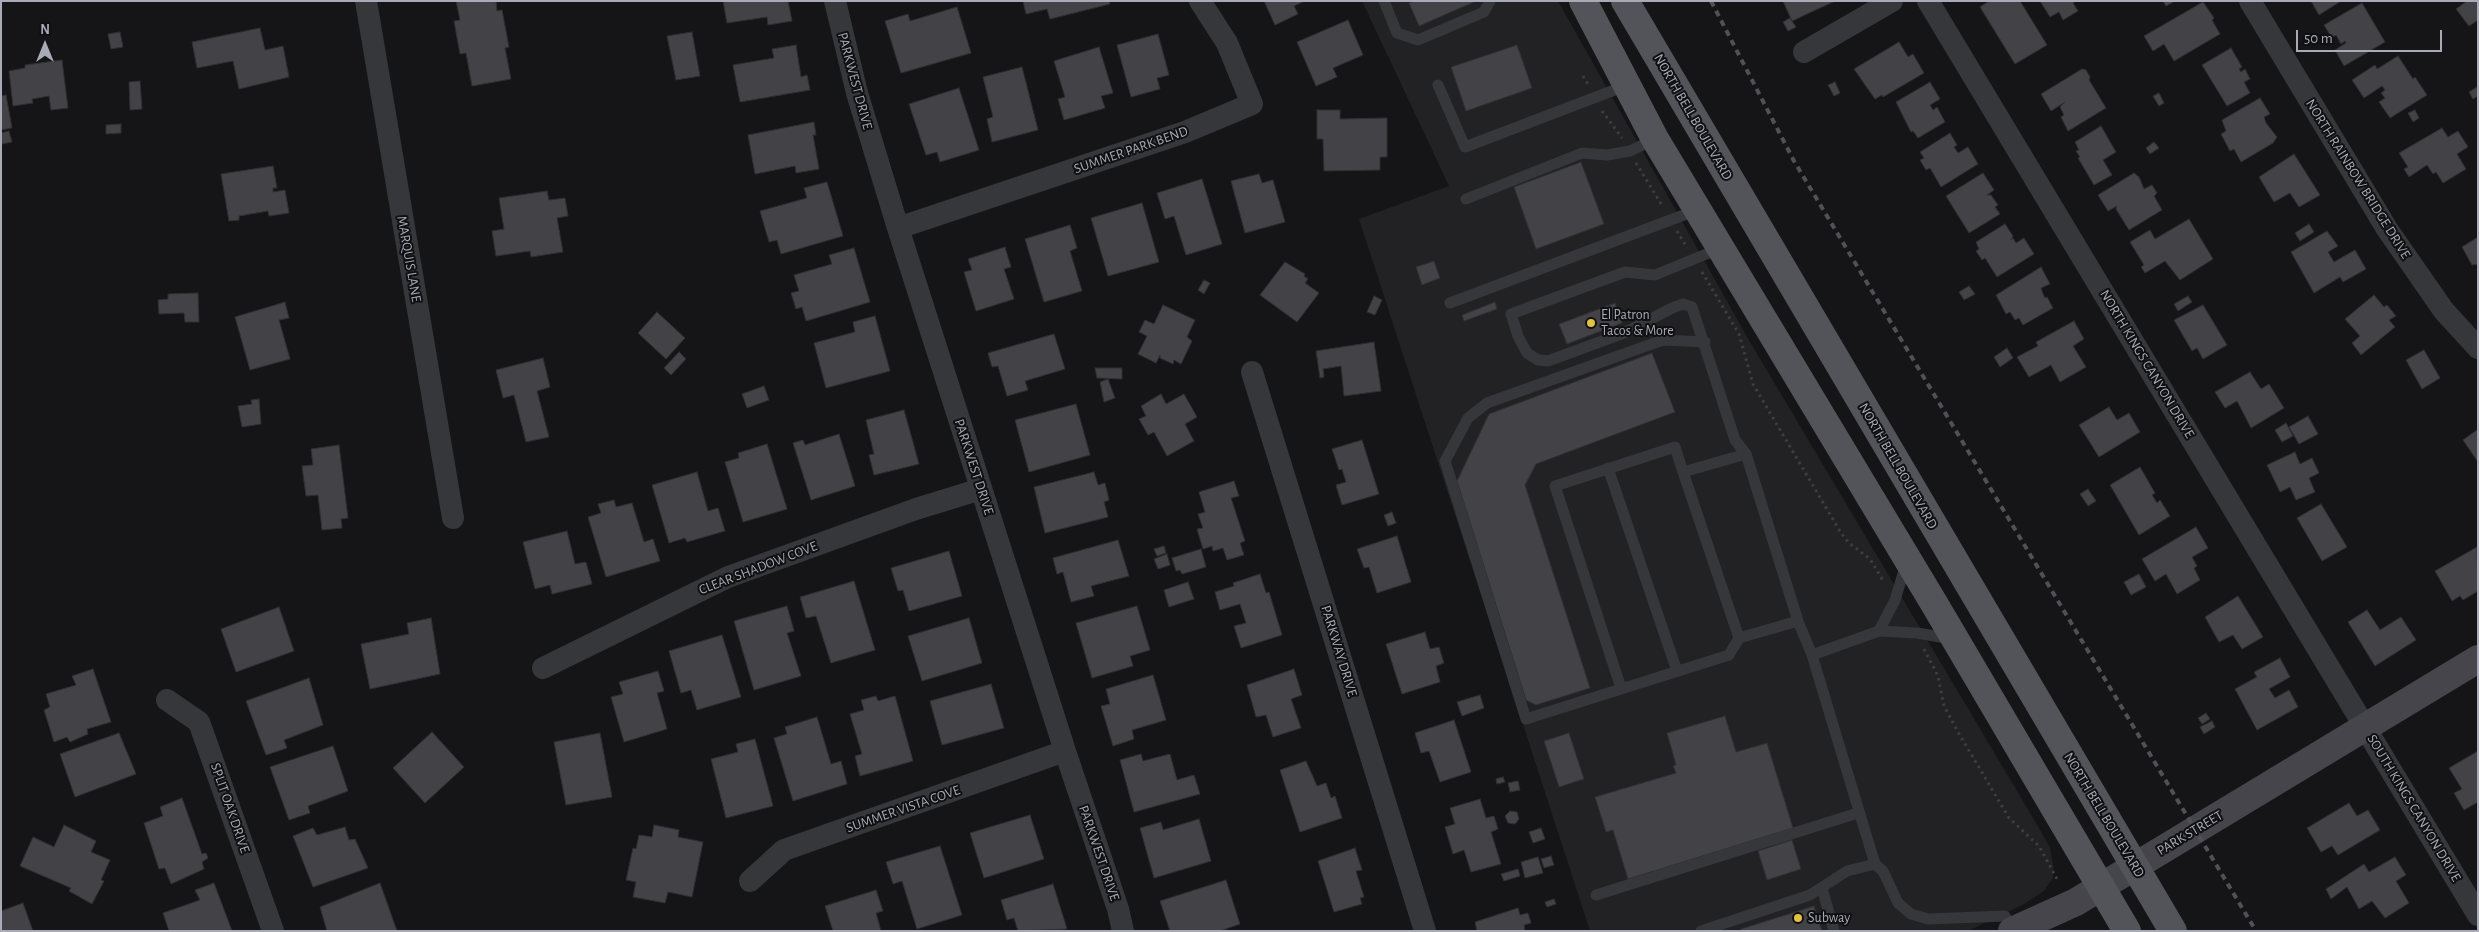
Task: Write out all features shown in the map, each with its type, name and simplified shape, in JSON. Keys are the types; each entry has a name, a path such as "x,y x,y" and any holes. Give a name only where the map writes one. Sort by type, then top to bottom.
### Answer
{"main road":[{"path":"1583,1 1655,139 1956,640 2127,931"},
{"name":"NORTH BELL BOULEVARD","path":"1625,1 2173,931"}],"street":[{"name":"MARQUIS LANE","path":"366,1 453,518"},
{"name":"PARKWEST DRIVE","path":"835,1 856,93 1065,751 1118,909 1123,931"},
{"name":"SUMMER PARK BEND","path":"898,228 1185,132 1252,104 1227,43 1200,1"},
{"path":"1804,52 1892,1"},
{"name":"NORTH KINGS CANYON DRIVE","path":"1928,1 2365,727"},
{"name":"NORTH RAINBOW BRIDGE DRIVE","path":"2250,1 2387,229 2444,311 2478,348"},
{"name":"PARKWAY DRIVE","path":"1252,372 1425,931"},
{"name":"CLEAR SHADOW COVE","path":"542,668 728,577 916,509 981,489"},
{"name":"PARK STREET","path":"2013,930 2076,902 2478,659"},
{"name":"SPLIT OAK DRIVE","path":"167,700 199,722 273,931"},
{"name":"SOUTH KINGS CANYON DRIVE","path":"2365,727 2478,915"},
{"name":"SUMMER VISTA COVE","path":"750,882 784,850 1065,751"}],"lane":[{"path":"1384,1 1397,33 1418,40 1484,12 1490,1"},
{"path":"1438,85 1465,147 1626,86"},
{"path":"1466,200 1582,153 1607,155 1630,151 1655,139"},
{"path":"1450,303 1698,209"},
{"path":"1721,248 1655,275 1625,272 1511,314 1518,336 1527,353 1538,360 1548,361 1624,333 1684,304 1692,307 1705,342 1735,440 1746,454 1798,621 1812,655 1858,813 1875,864 1883,871 1898,903 1911,914 1928,919 2005,916 2013,930"},
{"path":"1705,342 1663,340 1487,403 1468,418 1445,461 1526,719 1729,655 1739,638 1798,621"},
{"path":"1621,688 1555,486 1675,447 1739,638"},
{"path":"1683,472 1746,454"},
{"path":"1608,468 1677,670"},
{"path":"1879,631 1895,600 1908,560"},
{"path":"1812,655 1879,631 1914,633 1956,640"},
{"path":"1596,895 1858,813"},
{"path":"1701,931 1810,895 1847,871 1875,864"},
{"path":"1822,888 1834,931"}],"path":[{"path":"1584,76 1594,97 1630,151 1739,334 1753,384 1841,533 1849,543 1870,559 1889,589"},
{"path":"1921,645 1935,669 1944,706 1958,732 2009,818 2039,846 2057,879"}],"shaded area":[{"path":"1362,1 1558,1 1750,342 2050,848 2053,878 2044,891 2024,904 1968,931 1590,931 1359,219 1449,186"}],"building":[{"path":"456,1 496,1 497,11 502,10 509,47 505,48 511,79 472,86 466,53 460,54 454,21 460,20"},
{"path":"723,1 788,1 792,21 768,25 767,17 727,23"},
{"path":"1023,1 1109,1 1110,4 1050,19 1047,9 1026,14"},
{"path":"1264,1 1305,1 1294,6 1298,14 1275,25"},
{"path":"1413,1 1474,2 1419,26 1409,3"},
{"path":"1783,1 1835,1 1792,21"},
{"path":"1989,1 2020,1 2047,45 2015,64 1980,7"},
{"path":"2040,1 2076,1 2073,3 2078,11 2063,20 2059,12 2050,17"},
{"path":"2163,1 2175,1 2166,6"},
{"path":"2311,1 2341,1 2319,15"},
{"path":"2467,1 2478,1 2478,20 2469,26 2456,9"},
{"path":"2203,2 2214,18 2212,20 2220,34 2174,61 2164,44 2153,51 2144,36"},
{"path":"2362,3 2385,42 2344,66 2335,50 2346,43 2345,41 2341,44 2336,35 2332,38 2324,25"},
{"path":"957,7 971,53 901,73 885,21 908,14 910,21"},
{"path":"1790,18 1796,27 1788,31 1783,22"},
{"path":"1348,20 1363,55 1333,68 1337,77 1316,86 1297,42"},
{"path":"260,28 265,50 283,46 289,77 239,89 233,61 197,68 192,42"},
{"path":"120,32 123,47 111,49 108,34"},
{"path":"692,32 700,76 676,80 667,36"},
{"path":"1158,34 1169,75 1157,78 1160,89 1131,97 1117,45"},
{"path":"1899,42 1908,57 1913,54 1924,73 1883,97 1882,95 1875,99 1854,69"},
{"path":"796,45 801,77 807,75 810,90 740,102 733,65 774,58 772,49"},
{"path":"1517,45 1532,88 1466,111 1451,67"},
{"path":"1099,47 1113,93 1101,96 1105,108 1064,120 1058,99 1065,97 1054,61"},
{"path":"2231,48 2242,67 2239,69 2241,72 2245,69 2250,79 2244,82 2250,93 2227,106 2202,65"},
{"path":"2398,56 2413,79 2415,77 2427,95 2390,118 2379,102 2385,98 2381,93 2385,90 2382,86 2364,98 2352,80 2375,65 2377,69"},
{"path":"62,60 68,108 51,110 49,96 32,99 33,103 13,106 9,71 25,68 25,65"},
{"path":"1022,67 1038,130 992,142 987,119 993,117 983,77"},
{"path":"2082,69 2086,70 2090,77 2089,80 2106,108 2068,131 2061,117 2064,115 2060,107 2065,102 2051,111 2041,94"},
{"path":"140,81 142,109 130,110 129,82"},
{"path":"1835,82 1840,93 1834,96 1828,85"},
{"path":"1930,82 1940,99 1930,105 1933,110 1937,107 1945,122 1918,138 1913,131 1911,132 1896,102"},
{"path":"2477,87 2478,96 2473,99 2469,92"},
{"path":"959,88 979,150 940,162 937,152 926,155 909,104"},
{"path":"2159,93 2164,103 2159,106 2153,96"},
{"path":"6,95 12,128 1,130 1,96"},
{"path":"2260,98 2270,114 2264,117 2266,123 2277,137 2273,143 2241,162 2234,149 2230,151 2221,134 2226,131 2222,120"},
{"path":"1317,110 1340,110 1340,119 1387,118 1387,157 1380,157 1380,170 1324,171 1323,139 1317,139"},
{"path":"2415,110 2419,118 2413,122 2408,113"},
{"path":"814,122 816,135 813,135 819,169 796,173 795,166 755,174 748,135"},
{"path":"121,124 121,133 106,134 106,125"},
{"path":"2101,126 2116,152 2103,160 2112,175 2094,185 2078,158 2080,157 2076,151 2079,150 2075,142"},
{"path":"2442,128 2448,137 2458,131 2468,147 2457,154 2466,169 2443,183 2436,172 2433,174 2427,165 2409,177 2404,169 2408,167 2399,153"},
{"path":"9,131 12,142 2,144 1,133"},
{"path":"1950,133 1957,145 1954,147 1958,153 1968,147 1978,164 1941,187 1930,168 1926,170 1920,160 1924,158 1920,152"},
{"path":"2154,142 2159,148 2150,154 2146,148"},
{"path":"2294,154 2320,195 2299,207 2290,193 2274,202 2259,177"},
{"path":"1581,162 1604,224 1536,249 1514,187"},
{"path":"273,166 277,188 273,188 273,192 285,190 289,213 269,216 268,211 239,216 239,220 229,221 221,174"},
{"path":"1983,173 1994,190 1987,195 1991,195 1998,205 1995,207 2000,214 1969,233 1946,196"},
{"path":"2134,173 2139,177 2144,189 2152,185 2157,193 2154,196 2162,210 2129,230 2116,209 2117,206 2108,211 2098,195"},
{"path":"1259,174 1262,183 1273,180 1285,222 1245,233 1231,181"},
{"path":"1202,179 1222,244 1186,255 1174,216 1165,219 1157,193"},
{"path":"827,182 843,236 781,254 777,240 769,242 760,211 807,198 804,188"},
{"path":"547,191 549,200 565,198 568,216 557,218 563,252 531,257 530,251 496,256 492,231 504,229 499,198"},
{"path":"1142,203 1159,262 1108,276 1091,218"},
{"path":"2189,219 2213,259 2180,280 2165,261 2145,273 2141,267 2144,265 2130,242 2150,230 2155,239"},
{"path":"2005,224 2013,236 2011,240 2013,238 2016,243 2024,238 2034,254 1997,277 1985,258 1982,260 1976,251 1979,249 1976,242"},
{"path":"2309,224 2314,232 2300,241 2295,233"},
{"path":"1070,225 1077,248 1070,251 1082,291 1044,302 1025,239"},
{"path":"2327,231 2338,246 2328,252 2334,262 2355,250 2366,269 2343,282 2340,277 2314,293 2291,252"},
{"path":"2478,237 2478,264 2472,265 2462,247"},
{"path":"1005,247 1011,267 1004,269 1014,299 976,311 964,272 972,270 968,259"},
{"path":"854,248 870,302 806,321 802,307 796,309 791,293 799,291 794,275 832,264 829,255"},
{"path":"1434,261 1440,278 1422,285 1416,267"},
{"path":"1285,262 1305,274 1304,276 1308,279 1305,283 1319,293 1297,322 1260,295"},
{"path":"2041,267 2050,284 2041,288 2045,298 2047,297 2053,308 2023,325 2019,318 2015,320 2010,312 2006,314 1996,295"},
{"path":"1204,280 1210,283 1204,294 1198,290"},
{"path":"1969,286 1975,294 1964,300 1959,292"},
{"path":"198,293 199,322 185,322 184,313 159,314 158,300 168,299 168,294"},
{"path":"2374,295 2384,307 2387,305 2396,316 2389,320 2395,327 2361,355 2352,343 2360,336 2345,319"},
{"path":"1374,296 1382,300 1375,315 1367,312"},
{"path":"2188,296 2192,302 2178,311 2174,304"},
{"path":"285,302 289,318 279,320 290,359 250,370 235,317"},
{"path":"1495,302 1497,309 1464,321 1462,315"},
{"name":"El Patron Tacos & More","path":"1615,303 1622,323 1567,344 1559,324"},
{"path":"1163,305 1195,320 1187,337 1192,341 1181,364 1174,360 1173,364 1160,358 1160,355 1156,363 1138,354 1147,336 1139,332 1145,320 1154,324"},
{"path":"2203,305 2227,345 2203,359 2197,348 2192,351 2174,320"},
{"path":"657,312 685,338 666,359 638,333"},
{"path":"875,316 890,371 826,388 814,343 855,332 853,322"},
{"path":"2074,321 2084,339 2073,346 2086,367 2060,382 2051,365 2029,377 2017,357 2038,346 2036,342"},
{"path":"1054,334 1065,369 1025,381 1028,390 1007,396 998,366 992,367 988,353"},
{"path":"1374,342 1381,391 1344,396 1341,366 1323,369 1324,377 1320,378 1316,351"},
{"path":"2007,348 2013,358 2000,367 1994,357"},
{"path":"2424,350 2440,378 2422,389 2406,360"},
{"path":"679,352 686,359 671,375 664,368"},
{"path":"1652,353 1675,412 1536,464 1525,485 1590,688 1536,705 1526,700 1457,481 1489,414"},
{"path":"543,358 550,387 537,391 549,437 526,442 514,395 503,398 496,370"},
{"path":"1095,368 1122,368 1122,379 1097,378"},
{"path":"2250,372 2261,389 2269,384 2284,408 2251,428 2237,401 2225,408 2215,392"},
{"path":"1108,379 1115,398 1104,402 1100,382"},
{"path":"764,386 769,400 747,408 742,394"},
{"path":"1161,394 1166,404 1184,394 1197,417 1185,424 1194,441 1167,456 1154,432 1148,435 1139,419 1146,416 1141,406"},
{"path":"259,399 261,424 242,427 238,406 252,404 251,400"},
{"path":"1076,404 1090,455 1029,472 1015,420"},
{"path":"2109,407 2117,420 2129,413 2140,432 2099,457 2079,425"},
{"path":"904,410 919,464 874,475 869,455 874,454 866,420"},
{"path":"2308,416 2318,434 2299,444 2289,427"},
{"path":"2286,423 2293,436 2282,442 2275,430"},
{"path":"2477,430 2478,432 2478,462 2463,440"},
{"path":"839,434 855,486 811,500 793,443 803,440 805,445"},
{"path":"1362,440 1379,494 1342,505 1336,485 1346,482 1342,469 1339,470 1332,449"},
{"path":"767,444 787,509 743,522 725,462 739,458 738,453"},
{"path":"339,445 348,518 341,519 342,528 322,530 318,495 306,496 302,466 313,465 311,449"},
{"path":"2295,452 2300,464 2312,458 2319,473 2309,478 2315,492 2296,500 2290,487 2280,492 2267,465"},
{"path":"2140,467 2155,493 2152,495 2157,503 2160,500 2170,516 2139,535 2110,485"},
{"path":"697,472 708,511 718,508 725,531 687,542 685,538 669,543 652,485"},
{"path":"1094,472 1098,485 1105,483 1109,500 1104,502 1108,517 1045,533 1034,487"},
{"path":"1234,481 1239,496 1231,498 1245,541 1240,543 1244,555 1227,560 1223,548 1213,551 1212,546 1203,549 1197,529 1203,528 1198,514 1205,512 1199,492"},
{"path":"2088,489 2096,501 2088,506 2080,494"},
{"path":"614,500 616,507 632,503 644,542 653,539 660,561 606,577 588,517 601,513 598,504"},
{"path":"2321,504 2347,547 2322,561 2297,518"},
{"path":"1392,512 1396,523 1388,526 1384,515"},
{"path":"2196,527 2208,548 2192,557 2197,566 2194,568 2200,580 2177,594 2166,574 2155,581 2142,559"},
{"path":"567,531 575,564 586,562 592,584 552,594 550,585 535,589 523,542"},
{"path":"1397,536 1411,582 1377,593 1369,567 1364,568 1357,549"},
{"path":"1118,540 1129,576 1091,586 1094,596 1071,602 1063,572 1057,574 1053,558"},
{"path":"1164,546 1166,553 1157,556 1154,549"},
{"path":"2477,547 2478,591 2463,600 2460,596 2452,601 2435,571"},
{"path":"1201,549 1206,567 1182,574 1180,570 1176,571 1172,558"},
{"path":"949,551 962,596 909,611 903,590 898,591 891,568"},
{"path":"1167,554 1170,565 1158,569 1154,559"},
{"path":"1260,574 1266,593 1269,592 1282,635 1241,648 1234,626 1246,623 1240,604 1220,610 1215,592 1234,586 1233,583"},
{"path":"2139,574 2146,587 2131,595 2124,582"},
{"path":"854,581 875,650 831,663 816,616 806,618 800,597"},
{"path":"1188,582 1194,599 1169,607 1164,590"},
{"path":"2238,596 2263,637 2242,649 2233,635 2219,642 2205,617"},
{"path":"787,606 794,631 787,633 801,676 754,690 734,621"},
{"path":"1137,606 1150,650 1130,656 1133,666 1092,678 1076,623"},
{"path":"279,607 294,651 236,672 221,629"},
{"path":"2367,610 2380,630 2401,617 2416,640 2375,666 2348,622"},
{"path":"431,618 440,674 370,689 361,644 409,634 407,623"},
{"path":"969,618 982,663 922,681 908,636"},
{"path":"1425,632 1430,649 1439,647 1444,663 1436,666 1440,682 1402,694 1386,644"},
{"path":"722,635 741,697 697,710 691,690 681,693 669,651"},
{"path":"2280,658 2290,677 2269,689 2275,698 2289,690 2298,707 2257,730 2235,689 2257,677 2254,672"},
{"path":"93,669 111,722 87,729 88,734 70,742 67,737 54,742 44,710 50,707 46,694 76,685 72,676"},
{"path":"1294,669 1302,695 1291,699 1301,728 1273,737 1266,715 1256,717 1247,685"},
{"path":"658,671 664,691 657,693 667,729 624,742 611,697 623,694 619,682"},
{"path":"1153,675 1166,720 1132,730 1134,739 1113,746 1101,706 1110,704 1106,689"},
{"path":"309,678 323,725 284,740 287,748 266,755 246,701"},
{"path":"991,684 1004,728 942,745 930,701"},
{"path":"1480,695 1484,708 1462,716 1457,702"},
{"path":"876,696 878,701 895,696 913,761 860,776 855,756 862,754 850,714 864,710 861,700"},
{"path":"2206,713 2210,719 2202,724 2198,718"},
{"path":"1725,716 1736,752 1767,743 1793,828 1628,879 1613,830 1606,832 1595,797 1676,773 1673,766 1676,765 1667,733"},
{"path":"817,717 831,764 841,761 847,784 793,801 774,738 787,734 785,727"},
{"path":"1454,720 1471,772 1440,782 1429,751 1421,753 1415,733"},
{"path":"2212,721 2215,727 2204,734 2200,727"},
{"path":"432,732 464,767 425,803 393,768"},
{"path":"119,733 136,774 75,797 60,754"},
{"path":"600,733 612,797 566,805 554,742"},
{"path":"1569,733 1584,779 1559,787 1544,741"},
{"path":"755,739 773,806 726,818 711,759 738,752 736,744"},
{"path":"333,746 348,791 308,806 310,813 289,820 270,767"},
{"path":"2478,751 2478,802 2464,810 2454,793 2462,789 2449,768"},
{"path":"1141,754 1143,761 1170,754 1177,780 1194,775 1200,794 1134,812 1120,760"},
{"path":"1306,761 1317,786 1326,783 1331,798 1335,796 1342,818 1300,832 1280,770"},
{"path":"1503,777 1505,782 1497,784 1496,779"},
{"path":"1518,781 1520,790 1510,792 1508,783"},
{"path":"182,798 202,854 206,853 208,858 202,862 204,869 171,884 165,868 159,869 144,823 163,816 160,807"},
{"path":"1480,799 1486,818 1494,816 1498,829 1491,832 1501,864 1471,872 1464,850 1453,854 1445,827 1455,824 1450,808"},
{"path":"2349,803 2357,816 2368,810 2380,830 2338,855 2332,846 2321,852 2307,828"},
{"path":"1510,811 1517,812 1519,819 1515,824 1508,823 1505,816"},
{"path":"1030,815 1044,859 984,878 970,833"},
{"path":"1199,819 1211,861 1154,878 1140,828 1161,822 1163,830"},
{"path":"64,825 96,841 91,852 110,860 101,880 104,881 92,904 69,891 71,888 20,866 33,837 54,847"},
{"path":"654,825 679,830 678,837 703,842 692,897 668,892 665,903 633,897 636,882 626,880 633,848 636,849 639,835 652,837"},
{"path":"345,827 349,840 355,839 368,868 313,887 293,836 313,828 317,835"},
{"path":"1541,828 1545,839 1533,843 1529,832"},
{"path":"1792,840 1801,869 1767,880 1758,851"},
{"path":"940,846 962,915 917,929 902,881 893,884 886,862"},
{"path":"1355,848 1362,870 1356,871 1364,897 1360,898 1362,904 1334,912 1318,861"},
{"path":"1551,856 1554,865 1544,868 1541,859"},
{"path":"1538,857 1543,873 1525,878 1521,862"},
{"path":"2395,857 2406,875 2396,881 2409,903 2385,918 2372,901 2359,909 2347,887 2331,899 2326,889 2364,864 2369,872"},
{"path":"1518,869 1520,876 1504,881 1501,874"},
{"path":"1226,880 1240,924 1220,931 1170,931 1160,901"},
{"path":"214,883 232,931 169,931 163,913 200,900 195,890"},
{"path":"380,883 397,931 327,931 320,907"},
{"path":"1053,884 1067,929 1018,931 1014,918 1007,920 1001,900"},
{"path":"876,890 883,911 876,913 881,931 833,931 825,906"},
{"path":"1554,899 1556,904 1547,907 1545,902"},
{"path":"23,903 33,931 1,931 1,911"},
{"name":"Subway","path":"1814,906 1822,931 1742,931 1741,929"},
{"path":"1518,908 1520,915 1528,913 1531,923 1524,925 1525,931 1477,931 1475,922"}],"railway":[{"path":"1711,1 1794,161 2256,931"}],"place":[{"name":"El Patron Tacos & More","path":"1591,323"},
{"name":"Subway","path":"1798,918"}]}
